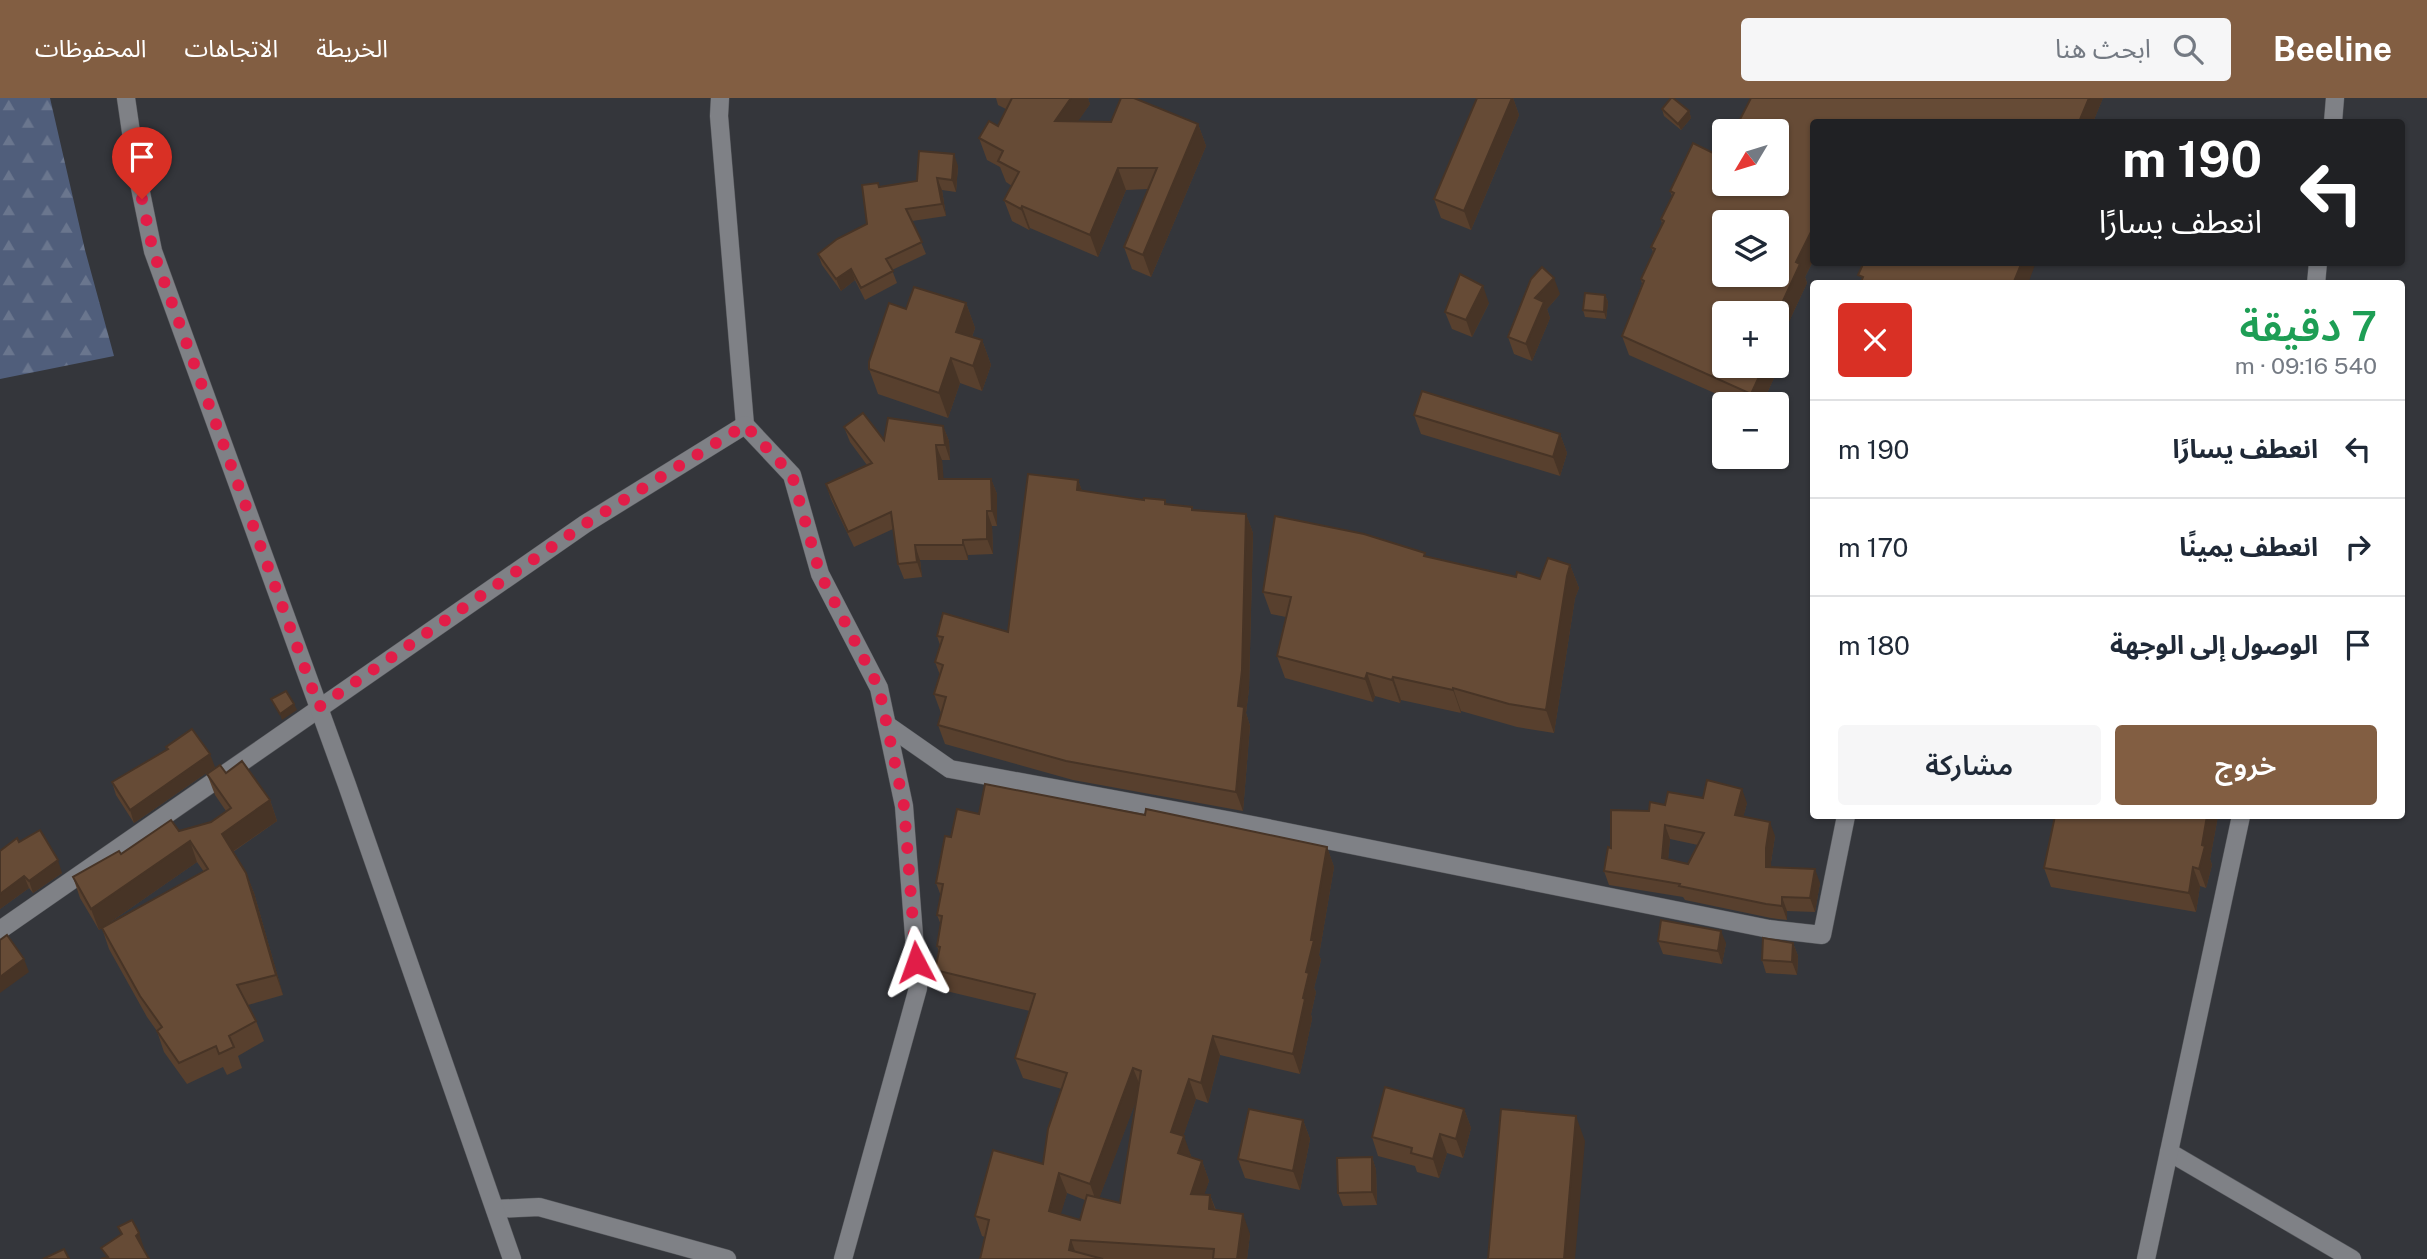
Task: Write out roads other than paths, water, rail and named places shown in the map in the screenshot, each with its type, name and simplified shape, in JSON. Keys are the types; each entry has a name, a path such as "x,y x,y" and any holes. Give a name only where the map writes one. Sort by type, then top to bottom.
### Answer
{"street":[{"path":"126,98 137,173 153,251 319,707 512,1259"},
{"path":"720,98 719,116 745,425 792,475 820,574 879,688 904,806 918,988 843,1259"},
{"path":"2333,119 2335,98"},
{"path":"0,930 585,524 745,425"},
{"path":"887,725 950,769 1232,821 1769,929 1822,935 1845,819"},
{"path":"2146,1259 2240,819"},
{"path":"2169,1152 2352,1259"},
{"path":"495,1209 539,1207 727,1259"}]}
